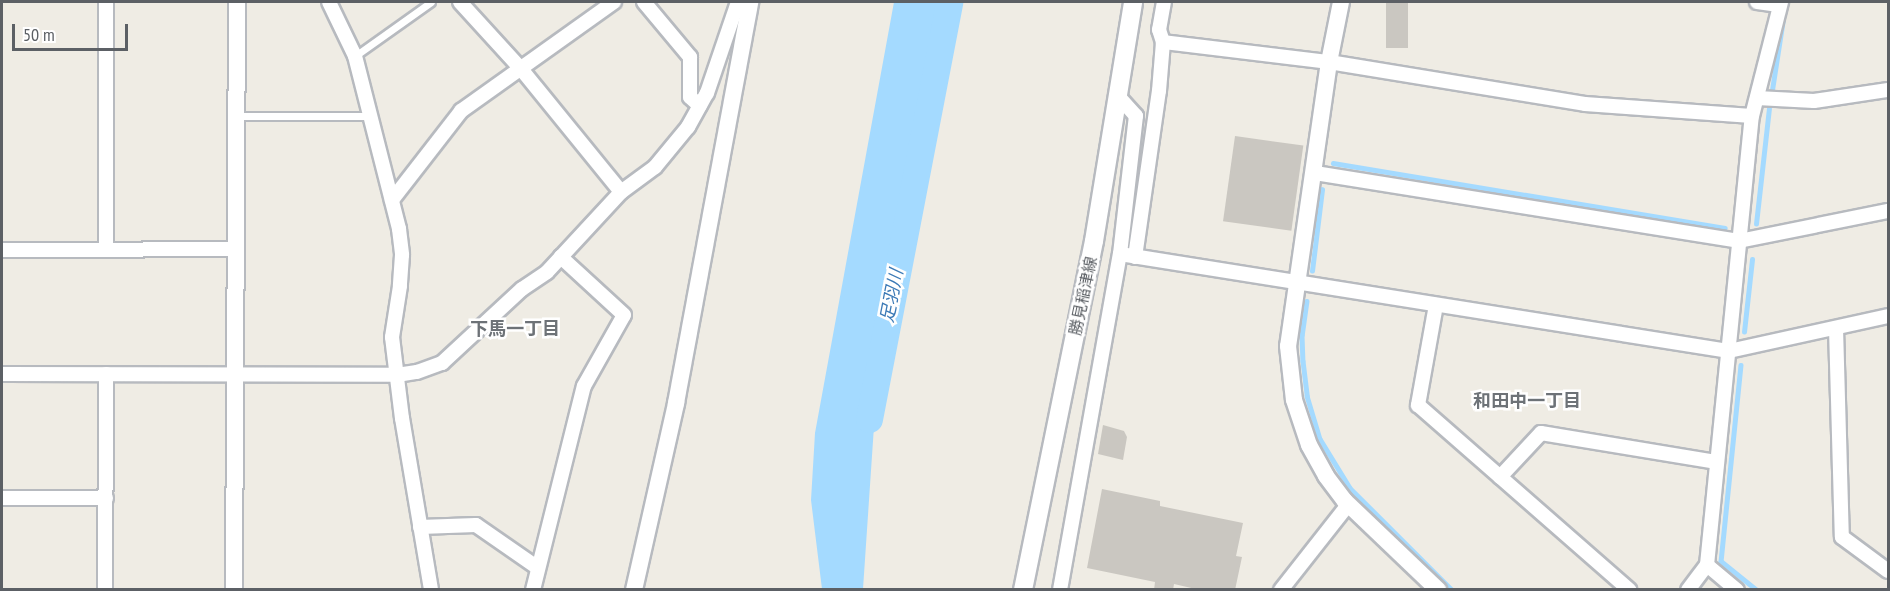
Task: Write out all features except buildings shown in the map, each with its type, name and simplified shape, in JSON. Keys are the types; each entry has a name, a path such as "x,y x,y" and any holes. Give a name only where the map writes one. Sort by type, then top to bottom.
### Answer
{"main road":[{"name":"勝見稲津線","path":"1023,590 1094,241 1133,2"}],"street":[{"path":"106,2 106,250"},
{"path":"234,590 237,2"},
{"path":"329,2 356,56 399,229 402,255 392,337 430,590"},
{"path":"460,2 522,70 621,192"},
{"path":"392,200 461,111 522,70 614,2"},
{"path":"644,2 690,57 690,97 700,106"},
{"path":"2,374 397,375 417,372 442,363 522,289 548,272 621,192 655,167 688,127 708,93 738,2"},
{"path":"634,590 676,403 750,2"},
{"path":"1136,257 1159,91 1163,42 1159,30 1164,2"},
{"path":"1341,2 1329,62 1315,173 1288,346 1294,400 1309,445 1326,476 1348,505 1438,590"},
{"path":"1688,590 1707,566 1752,116 1780,3 1756,2"},
{"path":"1163,42 1329,62 1585,104 1752,116"},
{"path":"1757,98 1815,100 1887,87"},
{"path":"1060,590 1120,254 1136,116 1118,96"},
{"path":"1315,173 1739,241 1888,211"},
{"path":"2,250 235,249"},
{"path":"1120,254 1728,351 1888,316"},
{"path":"533,590 584,386 624,315 561,257"},
{"path":"1436,304 1418,405 1629,590"},
{"path":"1836,328 1842,537 1888,571"},
{"path":"105,590 106,374"},
{"path":"1500,477 1540,433 1716,462"},
{"path":"2,498 106,498"},
{"path":"1281,590 1348,505"},
{"path":"420,527 476,525 538,568"},
{"path":"1707,566 1737,590"}],"lane":[{"path":"356,56 431,2"},
{"path":"236,116 371,116"}],"water":[{"path":"894,2 947,2 877,382 863,589 822,589 811,500 815,433"}],"waterway":[{"name":"足羽川","path":"869,419 949,2"},
{"path":"1772,90 1783,19"},
{"path":"1756,224 1769,109"},
{"path":"1333,163 1725,228"},
{"path":"1312,271 1322,190"},
{"path":"1744,332 1752,259"},
{"path":"1307,301 1302,335 1303,361 1307,396 1320,439 1350,488 1452,590"},
{"path":"1741,365 1721,561 1757,590"}],"district":[{"name":"下馬一丁目","path":"515,329"},
{"name":"和田中一丁目","path":"1527,401"}]}
